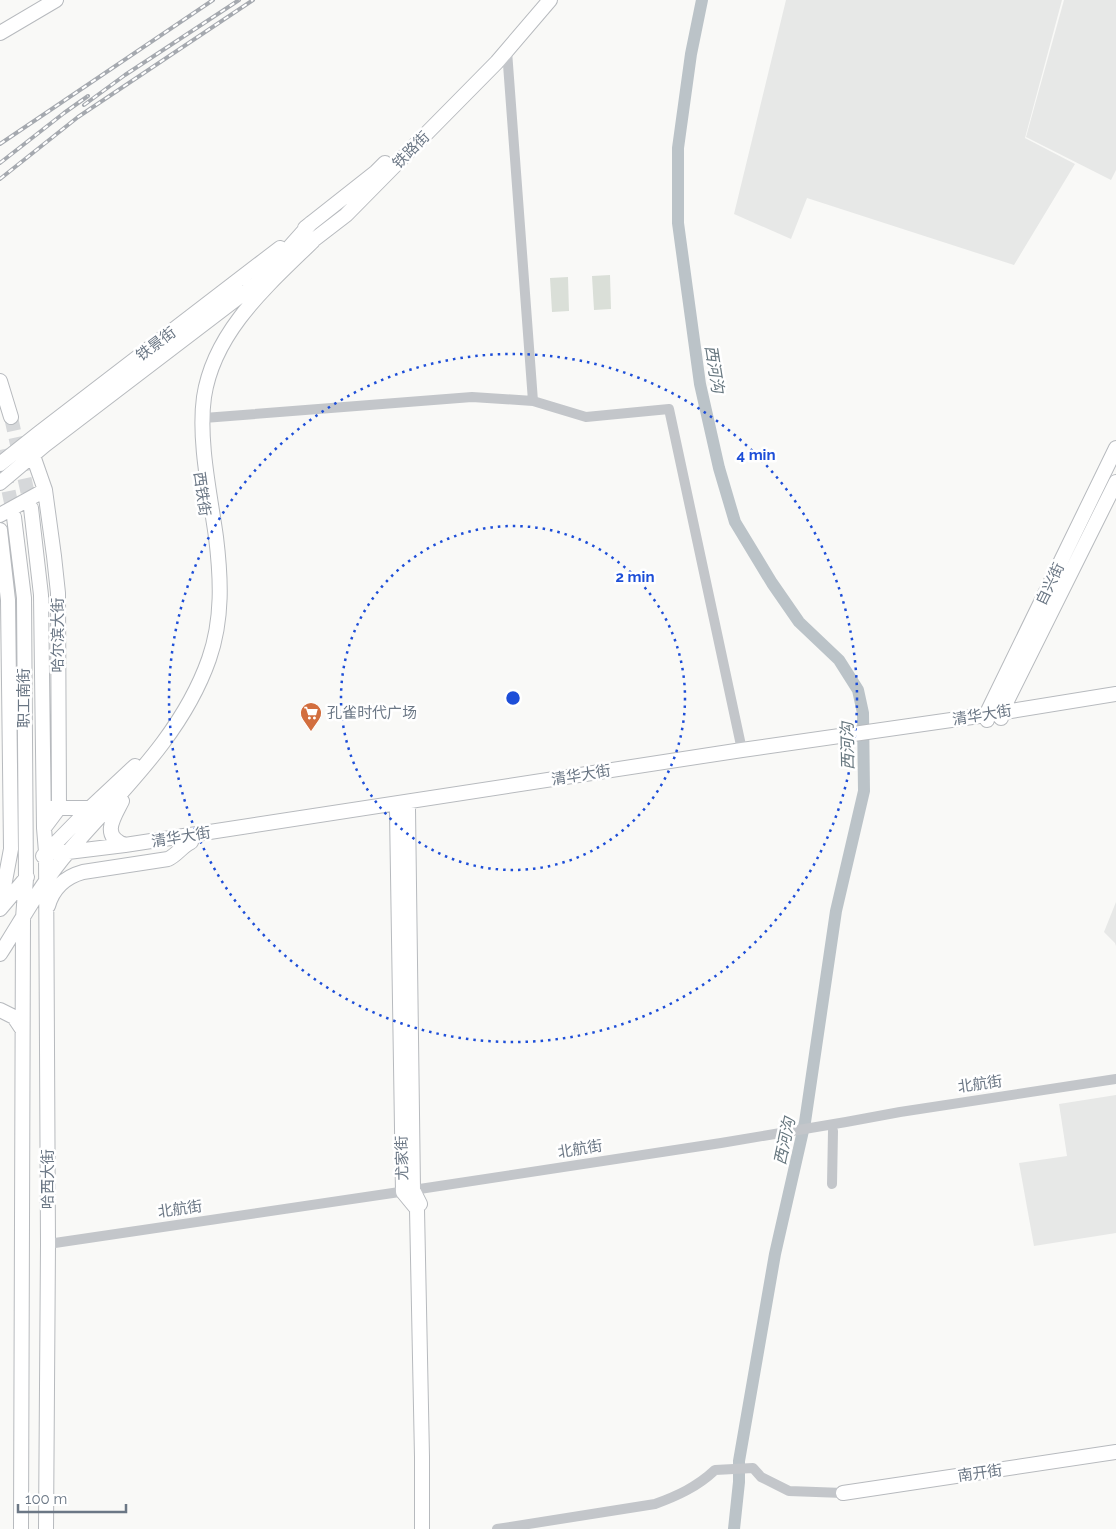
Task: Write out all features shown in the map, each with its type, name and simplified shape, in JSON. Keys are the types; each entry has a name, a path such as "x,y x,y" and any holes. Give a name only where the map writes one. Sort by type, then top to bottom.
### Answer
{"main road":[{"path":"0,22 38,0"},
{"path":"0,33 56,0"},
{"name":"铁路街","path":"311,223 376,172 505,44 541,0"},
{"name":"铁路街","path":"256,284 346,215 506,51 550,0"},
{"name":"西铁街","path":"131,778 175,712 200,664 213,609 211,554 196,441 198,394 207,362 217,338 235,311 256,284 311,223"},
{"name":"铁景街","path":"0,464 311,223"},
{"name":"西铁街","path":"131,778 157,751 184,711 204,673 214,644 220,604 220,577 205,455 204,418 204,397 212,365 225,340 242,315 266,287 313,241"},
{"name":"铁景街","path":"0,483 33,455 256,284"},
{"path":"0,381 11,417"},
{"name":"哈尔滨大街","path":"28,441 45,490 58,593 59,808"},
{"name":"自兴街","path":"987,718 1116,448"},
{"name":"自兴街","path":"1001,716 1116,482"},
{"path":"7,516 45,490"},
{"name":"职工南街","path":"31,508 41,595 44,828"},
{"name":"职工南街","path":"7,516 24,598 26,879"},
{"path":"0,530 8,600 5,777 11,849 0,908"},
{"name":"清华大街","path":"1001,716 1116,694"},
{"name":"清华大街","path":"46,852 65,856 192,842 403,810 797,745 1116,701"},
{"name":"清华大街","path":"65,856 125,845 742,750 797,745"},
{"path":"0,908 26,879 46,852 90,808 131,778"},
{"path":"125,845 115,841 111,830 131,778"},
{"path":"0,954 65,856 131,778"},
{"path":"45,808 90,808"},
{"path":"44,828 59,808"},
{"name":"尤家街","path":"403,810 408,1191 417,1209 422,1529"},
{"name":"哈西大街","path":"44,828 46,852 48,1244 46,1529"},
{"path":"46,914 54,893 63,881 71,876 83,872 168,859 174,856 182,847 192,842"},
{"name":"哈西大街","path":"21,1529 22,1029 23,918 26,879"},
{"path":"0,1010 14,1017 22,1029"},
{"name":"尤家街","path":"408,1191 422,1208 430,1529"},
{"name":"南开街","path":"843,1493 1116,1452"}],"street":[{"path":"506,51 533,401"},
{"path":"204,418 472,397 533,401 586,417 669,409 742,750"},
{"name":"北航街","path":"48,1244 408,1191 726,1142 900,1112 1116,1080"},
{"path":"832,1184 833,1130"},
{"path":"497,1529 654,1504 672,1498 689,1489 703,1481 715,1470 753,1468 760,1477 789,1491 843,1493"}],"shaded area":[{"path":"786,0 1062,0 1025,138 1075,164 1014,265 807,198 791,239 734,214"},
{"path":"1064,0 1116,0 1116,170 1111,180 1026,137"},
{"path":"610,275 611,309 594,310 592,276"},
{"path":"568,277 569,311 552,312 550,278"},
{"path":"1116,902 1116,946 1104,932"},
{"path":"1116,1095 1116,1233 1034,1246 1019,1163 1067,1156 1059,1104"}],"waterway":[{"name":"西河沟","path":"702,0 691,54 678,148 678,223 700,384 719,468 735,522 772,583 799,622 839,660 858,690 863,713 864,791 836,911 805,1122 775,1254 739,1461 739,1482 734,1529"}],"tunnel":[{"path":"11,417 31,508"},
{"path":"0,450 14,517"}],"railway":[{"path":"0,144 213,0"},
{"path":"84,105 125,75 239,0"},
{"path":"0,179 78,117 253,0"},
{"path":"0,163 88,96"}],"place":[{"name":"孔雀时代广场","path":"311,732"}]}
